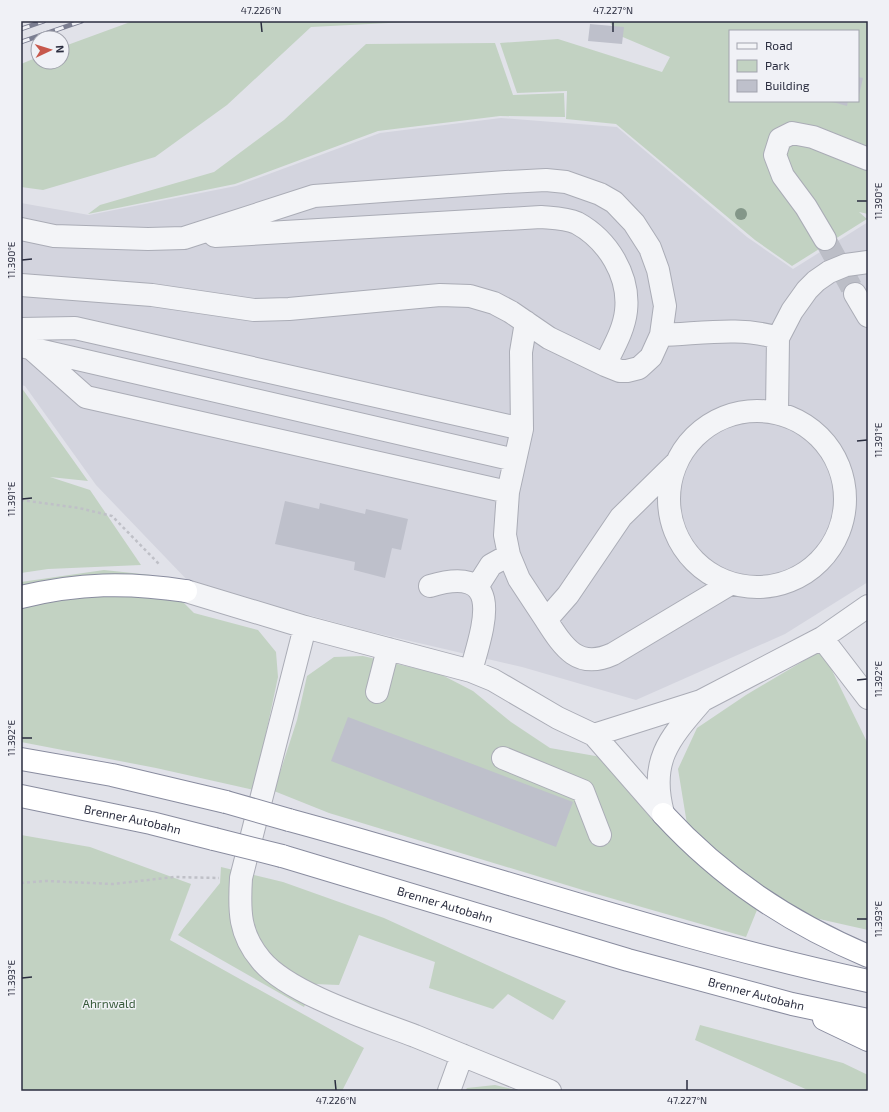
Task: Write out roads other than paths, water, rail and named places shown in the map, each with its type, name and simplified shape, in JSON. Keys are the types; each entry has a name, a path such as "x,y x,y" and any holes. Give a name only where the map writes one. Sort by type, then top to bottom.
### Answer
{"highway":[{"path":"21,597 51,590 99,584 156,586 186,591"},
{"path":"21,759 112,775 226,802 386,846 704,941 868,981"},
{"name":"Brenner Autobahn","path":"21,796 144,821 282,856 628,960 792,1004 868,1020"},
{"path":"663,814 691,844 726,874 762,901 827,938 868,956"},
{"path":"792,1004 868,1040"}],"street":[{"path":"825,239 806,206 783,176 775,155 780,139 792,133 813,137 868,159"},
{"path":"21,284 152,295 254,310 289,309 440,295 459,295 494,303 511,312 549,338 620,371 639,368 651,357 661,335 665,306 663,288 650,248 642,235 625,212 614,202 595,192 566,182 546,180 506,182 314,196 184,238"},
{"path":"21,229 54,236 148,239 541,217 570,221 584,228 603,244 618,266 624,284 627,300 624,318 605,365"},
{"path":"777,412 778,338 799,300 816,281 837,268 854,263 868,262"},
{"path":"855,294 868,316"},
{"path":"526,322 521,352 522,429 508,492 505,535 509,555 519,579 558,640 573,654 580,658 595,660 613,654 730,584"},
{"path":"21,329 75,328 522,429"},
{"path":"661,335 743,331 765,334 778,338"},
{"path":"26,347 515,460"},
{"path":"26,347 86,397 508,492"},
{"path":"546,620 568,595 621,516 677,462 692,439 714,422 740,412 777,412 795,420 819,437 836,460 844,489 843,518 832,545 812,568 787,582 758,587 730,584 703,569 683,547 671,520 669,491 677,462"},
{"path":"477,587 491,565 509,555"},
{"path":"430,586 445,582 458,581 471,583 477,587 482,594 485,607 484,625 471,671"},
{"path":"186,591 305,627 471,671 493,680 558,718 594,734 663,814"},
{"path":"594,734 701,701 822,638 868,606"},
{"path":"305,627 242,878 239,904 242,926 255,952 271,970 289,983 327,1002 550,1091"},
{"path":"822,638 868,698"},
{"path":"377,692 388,649"},
{"path":"663,814 658,795 657,779 660,763 667,746 676,732 701,701"},
{"path":"503,758 583,791 600,835"},
{"path":"448,1091 462,1056"}],"tunnel":[{"path":"825,239 855,294"}],"railway":[{"path":"21,29 44,21"},
{"path":"21,42 82,21"}],"park label":[{"name":"Ahrnwald","path":"109,1004"}]}
